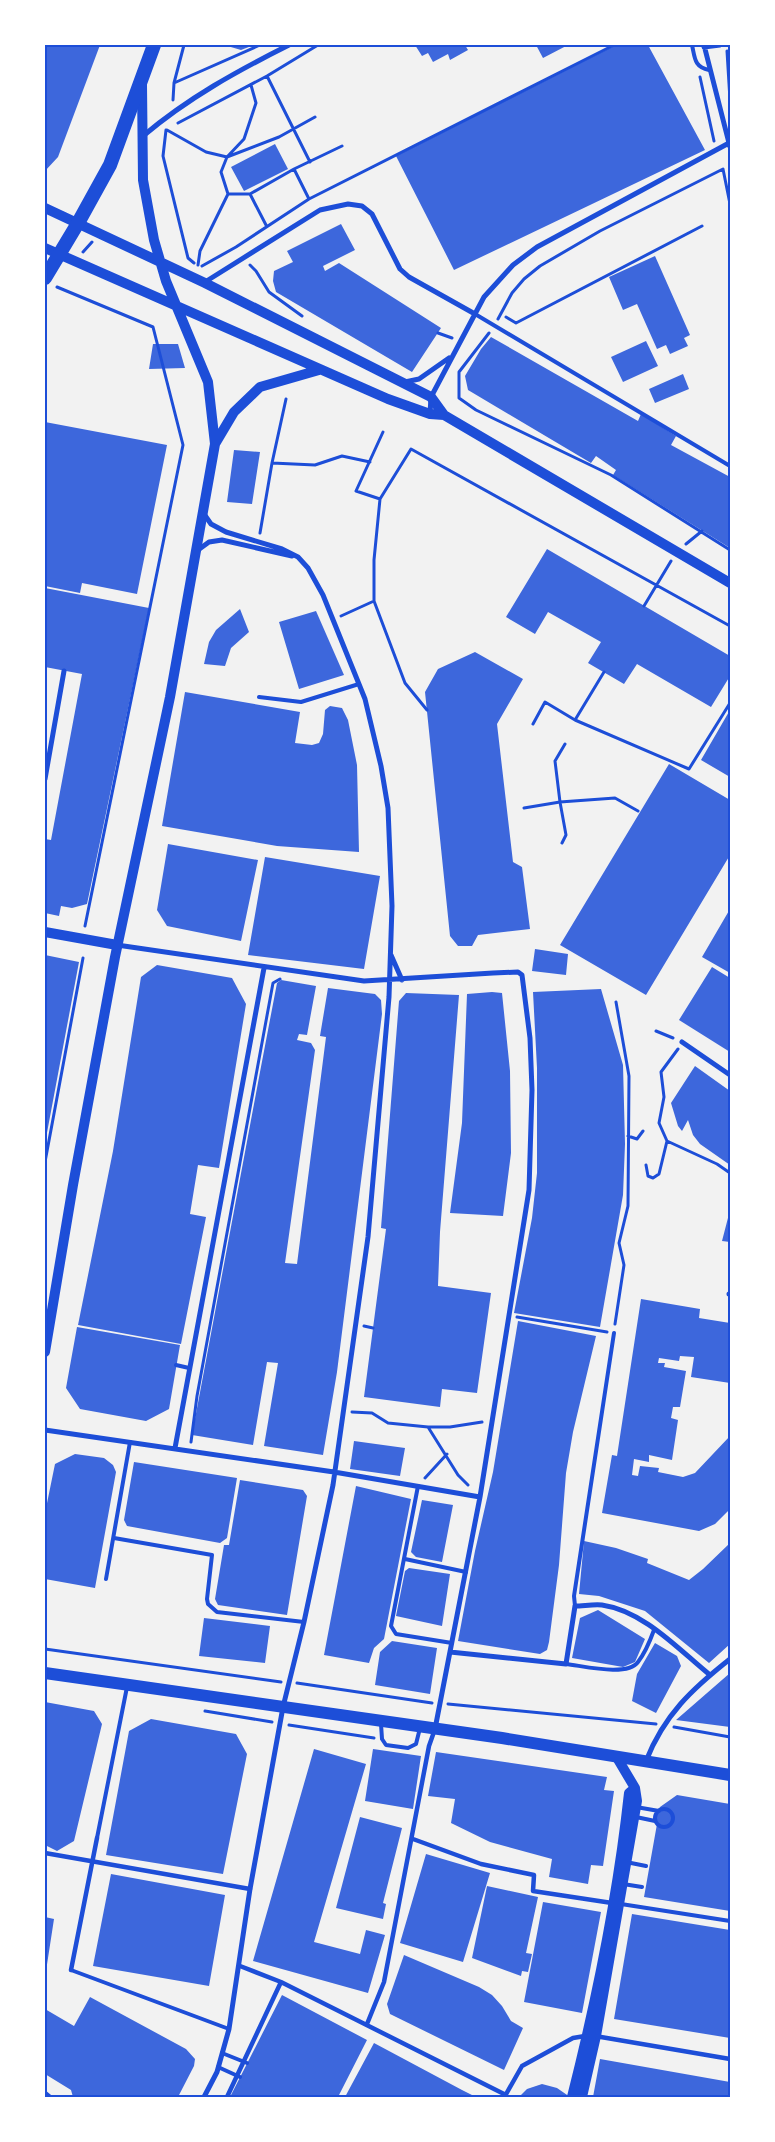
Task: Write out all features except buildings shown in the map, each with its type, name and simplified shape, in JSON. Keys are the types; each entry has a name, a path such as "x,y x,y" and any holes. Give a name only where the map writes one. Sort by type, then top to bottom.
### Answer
{"highway":[{"path":"45,278 110,165 154,45"}],"main road":[{"path":"45,1352 47,1327 117,945 168,706 216,444 208,382 160,262 143,180 141,138 142,76"},
{"path":"45,208 205,283 431,397 444,414 730,583"},
{"path":"45,248 319,370 430,414 444,414"},
{"path":"216,444 234,412 260,387 319,370"},
{"path":"45,932 117,945"},
{"path":"45,1674 420,1727 730,1775"},
{"path":"582,2097 591,2036 631,1821 638,1795 616,1756"},
{"path":"616,1903 623,1884 631,1821 629,1793 635,1788"},
{"path":"572,2097 591,2036"}],"street":[{"path":"141,138 172,111 227,77 289,45"},
{"path":"430,414 431,397 474,314 496,281 537,247 730,145 704,46 720,45"},
{"path":"205,283 320,210 348,204 362,206 372,214 400,269 409,277 474,314"},
{"path":"394,380 408,382 419,379 452,356"},
{"path":"204,514 211,524 226,532 282,549 298,557 308,568 333,619 359,684 376,744 388,808 392,906 389,981 368,1237 344,1411 334,1472 304,1622 283,1707 250,1889 240,1966 229,2029 218,2067 204,2097"},
{"path":"196,551 208,542 222,540 298,557"},
{"path":"45,779 64,670"},
{"path":"117,945 264,968 364,981 518,972 524,979 532,1090 529,1190 480,1497 466,1572 435,1730 429,1746 413,1839 384,1982 367,2024"},
{"path":"390,952 402,980"},
{"path":"175,1448 264,968"},
{"path":"682,1042 730,1075"},
{"path":"45,1430 334,1472 480,1497"},
{"path":"450,1652 566,1664 575,1606 602,1605 628,1613 654,1630 710,1675"},
{"path":"646,1761 663,1724 676,1706 730,1659"},
{"path":"71,1970 97,1838"},
{"path":"413,1839 482,1864 534,1875 533,1891 616,1903"},
{"path":"45,1853 250,1889"},
{"path":"240,1966 281,1982 367,2024 505,2096 522,2066 573,2038 591,2036 730,2059"},
{"path":"227,2097 245,2063 281,1982"}],"lane":[{"path":"692,45 698,66 709,70"},
{"path":"474,314 730,466"},
{"path":"259,698 301,702 359,684"},
{"path":"575,1606 574,1596 614,1333"},
{"path":"176,1365 189,1368"},
{"path":"106,1578 130,1442"},
{"path":"418,1486 392,1617 393,1630 396,1634 452,1643"},
{"path":"114,1538 212,1555 207,1599 212,1609 217,1612 304,1622"},
{"path":"405,1559 466,1572"},
{"path":"566,1664 620,1671 630,1669 638,1664 654,1630"},
{"path":"97,1838 127,1685"},
{"path":"381,1722 382,1739 386,1745 408,1748 416,1744 420,1727"},
{"path":"631,1821 659,1811 668,1811 672,1814 670,1825 659,1826 656,1821 656,1815 659,1811"},
{"path":"631,1821 656,1821"},
{"path":"626,1862 646,1866"},
{"path":"623,1884 642,1887"},
{"path":"616,1903 730,1921"},
{"path":"71,1970 229,2029"},
{"path":"222,2053 245,2063"},
{"path":"218,2067 238,2076"}],"path":[{"path":"172,111 174,83 184,45"},
{"path":"174,83 260,45"},
{"path":"166,130 251,85 318,45"},
{"path":"166,130 163,156 188,258 204,267 266,225 310,199 614,45"},
{"path":"726,45 730,100"},
{"path":"698,66 715,144"},
{"path":"267,76 295,128 310,162"},
{"path":"198,265 200,251 228,194 221,172 227,157 244,139 256,103 251,85"},
{"path":"166,130 206,152 227,157 315,118"},
{"path":"228,194 250,194 294,169 342,146"},
{"path":"730,204 723,168 647,206 540,266 524,279 512,293 494,326 459,372 460,398 476,410 611,475 730,550"},
{"path":"294,169 310,199"},
{"path":"250,194 266,225"},
{"path":"506,317 516,323 702,226"},
{"path":"76,261 99,233"},
{"path":"242,258 256,271 269,292 307,320"},
{"path":"57,287 153,327 182,445 85,926"},
{"path":"260,534 272,463 286,399"},
{"path":"380,499 356,491 383,432"},
{"path":"427,710 405,683 374,601 374,560 380,499 411,448 730,626"},
{"path":"272,463 315,465 342,456 370,462"},
{"path":"644,606 677,552 702,532"},
{"path":"333,619 374,601"},
{"path":"576,720 604,672"},
{"path":"532,724 545,702 576,720 689,768 730,702"},
{"path":"562,843 566,835 555,761 566,744"},
{"path":"524,808 560,802 615,798 638,811"},
{"path":"45,1162 83,958"},
{"path":"190,1450 197,1396 273,983 285,977"},
{"path":"509,1316 614,1333 624,1265 619,1243 628,1206 629,1076 616,1002"},
{"path":"646,1165 648,1176 653,1178 659,1174 666,1153 667,1140 659,1123 664,1097 661,1072 682,1042 656,1031"},
{"path":"628,1136 637,1139 643,1131"},
{"path":"667,1140 717,1164 730,1173"},
{"path":"344,1411 372,1413 388,1423 428,1427 450,1427 491,1421"},
{"path":"428,1427 430,1433 447,1454 458,1475 480,1497"},
{"path":"418,1486 447,1454"},
{"path":"45,1649 440,1704 663,1724 730,1737"},
{"path":"271,1722 382,1739"},
{"path":"45,2092 51,2097"}]}
